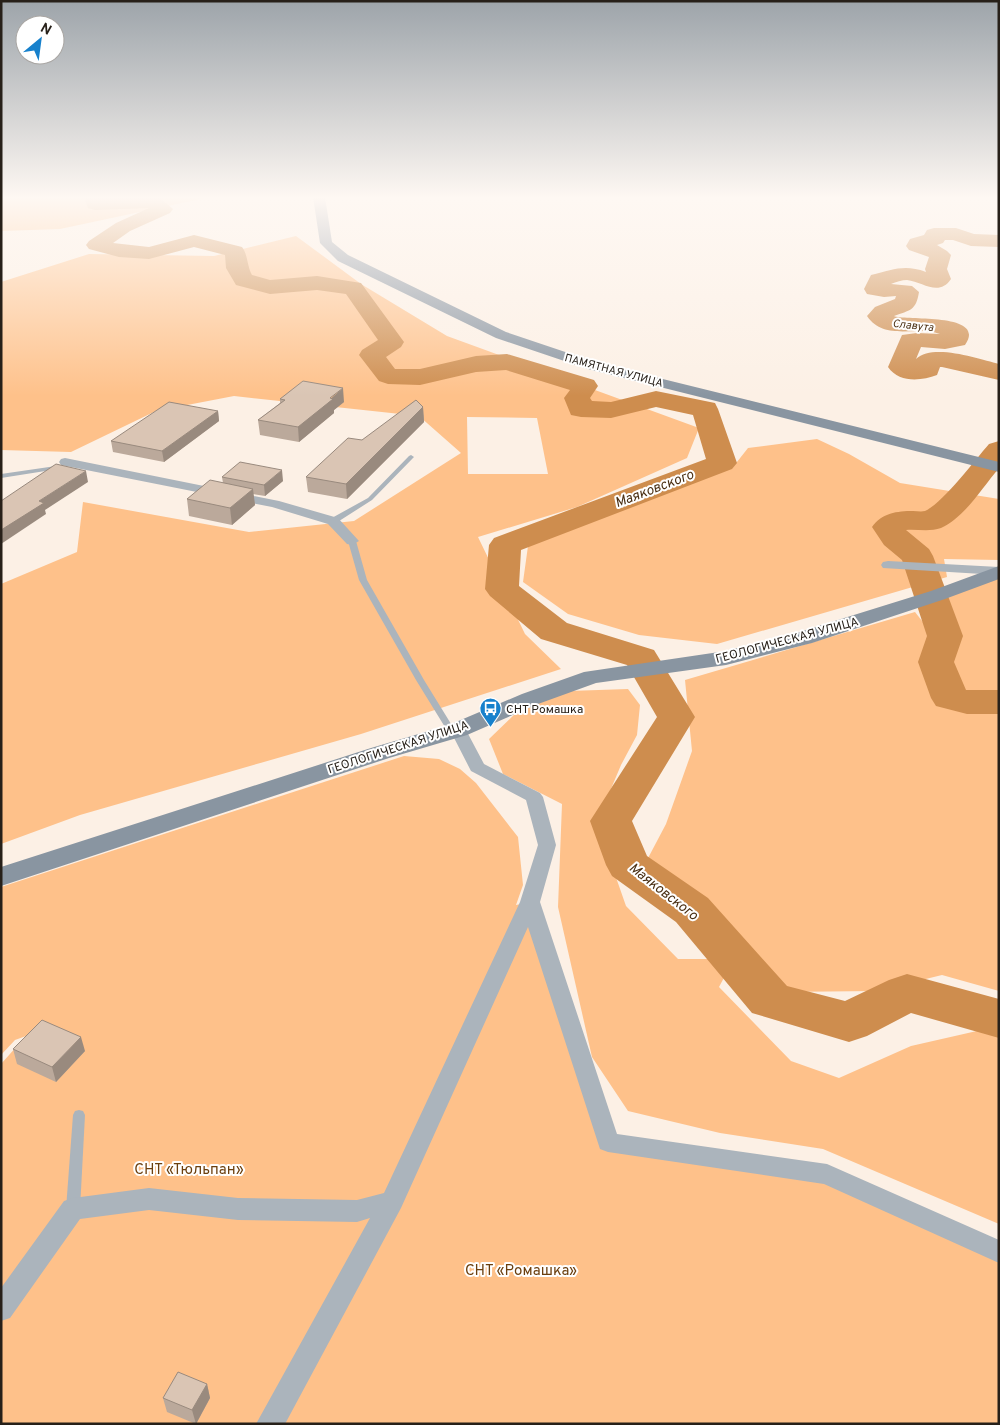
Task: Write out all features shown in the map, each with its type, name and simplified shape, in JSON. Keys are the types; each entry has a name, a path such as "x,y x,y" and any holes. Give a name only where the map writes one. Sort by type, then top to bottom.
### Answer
{"street":[{"name":"ПАМЯТНАЯ УЛИЦА","path":"354,264 501,336 594,366 999,467"},
{"path":"61,465 274,504 333,521 352,541"},
{"path":"888,565 999,571"},
{"name":"ГЕОЛОГИЧЕСКАЯ УЛИЦА","path":"1,877 380,753 455,731 530,699 592,677 726,658 804,638 892,611 999,571"},
{"path":"270,1424 392,1201 530,902 547,845 534,797 477,767 455,731"},
{"path":"530,902 608,1142 827,1174 999,1252"},
{"path":"1,1309 73,1209 150,1199 238,1209 348,1211 392,1201"}],"lane":[{"path":"333,521 370,498 411,457"},
{"path":"1,476 61,465"},
{"path":"41,479 61,465"},
{"path":"352,541 363,580 420,680 455,731"},
{"path":"73,1209 79,1115"}],"green space":[{"path":"59,264 333,264 361,284 447,336 699,428 687,458 577,507 478,537 525,634 561,669 361,734 80,815 1,844 1,584 77,552 83,502 249,532 354,521 461,453 419,416 234,396 156,411 71,452 1,450 1,282","holes":["467,417 537,418 548,474 468,474"]},
{"path":"817,439 849,454 900,483 999,499 999,560 944,559 947,577 717,644 639,635 568,614 523,582 528,546 621,507 733,467 748,448"},
{"path":"999,572 999,706 950,698 936,662 938,595"},
{"path":"915,612 930,631 935,684 954,706 999,708 999,991 942,975 877,991 779,992 729,927 647,860 666,824 692,751 685,680"},
{"path":"628,689 640,705 637,735 621,765 605,803 612,866 626,906 678,959 716,959 727,972 719,987 791,1061 839,1078 911,1046 990,1028 999,1030 999,1224 823,1149 720,1133 628,1111 592,1057 558,907 562,804 503,774 489,739 519,710 569,691"},
{"path":"404,756 439,759 460,769 476,783 518,837 523,885 516,905 530,902 608,1142 827,1174 999,1252 999,1424 1,1424 1,1064 26,1036 15,1040 1,1055 1,887"}],"building":[{"path":"303,381 343,388 330,398 333,399 298,427 258,420 285,400 280,399"},
{"path":"416,400 423,407 346,484 306,477 348,438 362,440"},
{"path":"169,402 218,411 162,451 111,441"},
{"path":"240,462 282,470 264,485 222,477"},
{"path":"56,464 86,471 39,501 44,503 1,530 1,501"},
{"path":"210,480 253,489 230,508 187,499"},
{"path":"42,1020 81,1037 52,1067 13,1049"},
{"path":"178,1372 207,1384 192,1410 163,1398"}],"waterway":[{"name":"Маяковского","path":"236,264 244,280 270,287 317,283 353,288 392,342 371,355 388,376 420,377 476,364 507,362 585,386 577,398 581,409 611,410 656,399 705,409 722,463 505,545 502,589 554,631 641,658 676,717 611,821 628,865 692,910 770,1000 849,1022 907,993 999,1019"},
{"name":"Славута","path":"938,264 936,269 940,279 937,282 910,274 902,274 879,280 875,289 884,291 904,290 908,292 906,303 883,312 879,316 884,321 897,325 936,325 956,332 956,340 911,340 901,367 911,372 921,372 928,370 927,362 942,360 962,362 999,372"},
{"name":"Славута","path":"999,450 948,509 930,521 900,520 888,527 895,538 917,556 945,636 936,662 950,698 967,702 999,702"}],"place":[{"name":"СНТ Ромашка","path":"490,728"}],"park label":[{"name":"СНТ «Тюльпан»","path":"189,1169"},
{"name":"СНТ «Ромашка»","path":"521,1270"}]}
